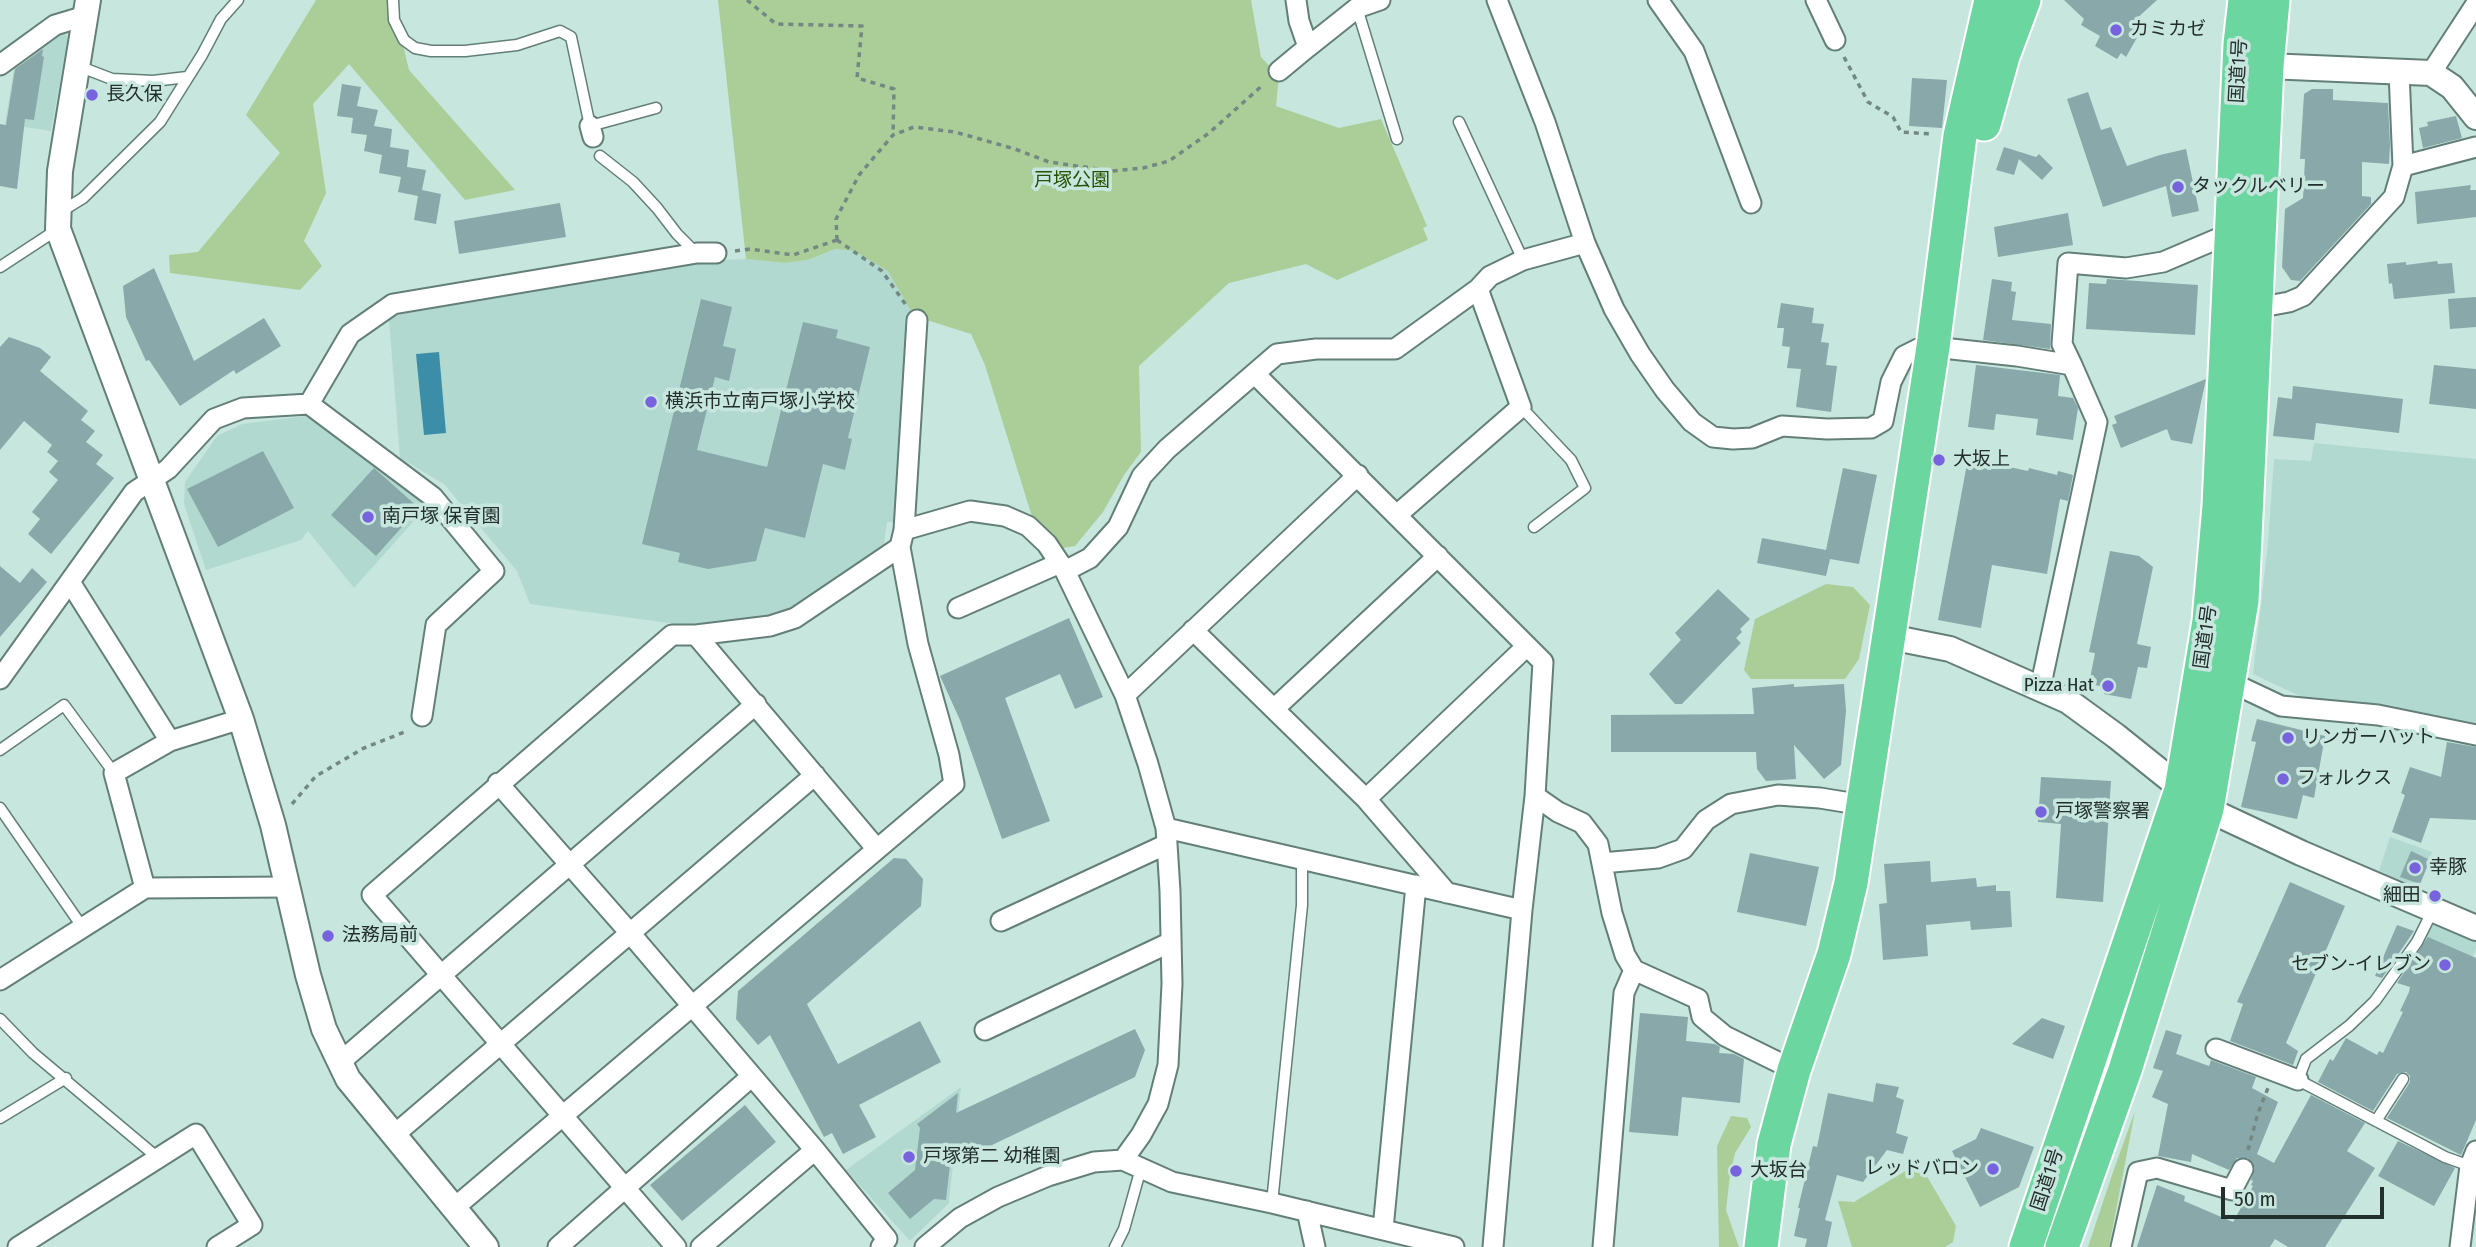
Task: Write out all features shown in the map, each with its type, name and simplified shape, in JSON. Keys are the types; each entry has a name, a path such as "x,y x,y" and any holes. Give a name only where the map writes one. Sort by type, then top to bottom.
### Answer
{"highway":[{"path":"1761,1247 1774,1144 1794,1070 1834,954 1851,883 1933,346 1959,136 1991,0"},
{"path":"1944,269 2003,57 2024,0"},
{"name":"国道1号","path":"2026,1247 2194,799 2219,506 2240,44 2245,0"},
{"name":"国道1号","path":"2062,1247 2125,1070 2194,799 2228,681 2242,601 2267,66 2273,0"}],"street":[{"path":"1296,0 1299,21 1308,47"},
{"path":"1279,71 1357,8 1380,0"},
{"path":"1497,0 1545,122 1585,243 1614,309 1640,355 1665,390 1692,422 1713,437 1752,438 1782,426 1871,428 1883,421 1891,382 1904,356 1918,349 1933,346 2072,365"},
{"path":"1658,0 1694,51 1751,203"},
{"path":"1816,0 1835,40"},
{"path":"2431,73 2476,5"},
{"path":"0,65 55,25 87,8"},
{"path":"87,8 60,171 58,221 241,719 273,825 324,1030 348,1079 486,1247"},
{"path":"2267,66 2431,73 2452,87 2473,107"},
{"path":"2256,308 2289,302 2303,296 2394,197 2403,166 2399,72"},
{"path":"2403,166 2476,147"},
{"path":"2040,689 2097,422 2062,344 2068,263 2126,268 2163,262 2231,233"},
{"path":"958,608 1090,558 1118,527 1142,476 1167,449 1278,354 1315,349 1395,349 1478,289 1490,276 1523,260 1585,243"},
{"path":"309,404 350,334 393,304 706,253"},
{"path":"1398,514 1521,407 1478,289"},
{"path":"454,1208 954,784 949,755 918,644 902,539 917,320"},
{"path":"1255,374 1398,514 1543,662 1535,796 1522,910 1493,1247"},
{"path":"0,680 134,492 168,470 214,419 243,408 309,404 433,497 494,571 436,625 422,716"},
{"path":"1125,695 1358,475"},
{"path":"676,1247 372,895 498,783 672,635 696,635 770,626 795,618 902,539 970,511 1005,516 1028,526 1046,544 1062,567 1125,695 1149,764 1167,836 1172,997 1168,1065 1158,1104 1141,1135 1132,1164"},
{"path":"1275,708 1438,555"},
{"path":"70,582 170,741"},
{"path":"1194,630 1366,799 1447,892"},
{"path":"696,635 876,848"},
{"path":"1890,637 1950,649 2068,701 2194,799 2301,853 2476,928"},
{"path":"1366,799 1527,646"},
{"path":"2228,681 2281,706 2378,715 2476,735"},
{"path":"339,1063 756,705"},
{"path":"145,888 114,773 170,741 241,719"},
{"path":"394,1135 815,775"},
{"path":"498,783 815,1150 887,1239 881,1247"},
{"path":"1535,796 1558,812 1582,823 1598,844 1612,913 1625,955 1634,970 1698,999 1702,1017 1725,1036 1794,1070"},
{"path":"1602,863 1658,858 1683,849 1706,820 1731,804 1778,796 1819,798 1863,805"},
{"path":"1000,921 1167,836 1302,858 1522,910"},
{"path":"1383,1229 1416,885"},
{"path":"0,980 145,888 288,887"},
{"path":"985,1030 1171,942"},
{"path":"1602,1247 1624,993 1634,970"},
{"path":"2216,1049 2298,1080"},
{"path":"558,1247 752,1076"},
{"path":"18,1247 196,1134 252,1225 217,1247"},
{"path":"701,1247 815,1150"},
{"path":"2460,1247 2473,1159"},
{"path":"925,1247 960,1218 998,1197 1094,1162 1132,1164 1171,1182 1307,1211 1454,1247"},
{"path":"2121,1247 2138,1172 2157,1168 2232,1190 2243,1169"},
{"path":"1307,1211 1315,1247"}],"lane":[{"path":"0,267 58,221 160,122 221,19 238,0"},
{"path":"393,0 394,20 404,40 415,48 465,51 517,45 560,31 571,37 591,131 656,108"},
{"path":"1357,8 1397,139"},
{"path":"78,65 112,79 153,82 187,77"},
{"path":"1459,122 1523,260"},
{"path":"600,156 633,182 677,234 706,253"},
{"path":"1521,407 1571,460 1585,488 1534,527"},
{"path":"0,750 64,705 114,773"},
{"path":"0,808 83,928"},
{"path":"1272,1203 1302,905 1302,858"},
{"path":"2433,909 2417,942 2375,1001 2306,1059 2298,1080 2445,1157 2473,1159"},
{"path":"0,1019 33,1053 158,1158"},
{"path":"0,1118 66,1078"},
{"path":"2376,1121 2403,1079"},
{"path":"1115,1247 1124,1228 1132,1164"}],"path":[{"path":"747,0 776,24 862,26 857,78 894,89 893,135"},
{"path":"1835,40 1868,102 1893,117 1901,132 1959,136"},
{"path":"837,240 836,219 859,175 893,135 914,127 955,132 1049,162 1112,171 1143,168 1169,161 1209,134 1279,71"},
{"path":"706,253 750,249 793,255 837,240"},
{"path":"837,240 882,271 917,320"},
{"path":"273,825 316,776 364,748 416,728 422,716"},
{"path":"2243,1169 2258,1113 2275,1071"}],"shaded area":[{"path":"59,30 68,36 51,131 5,124 15,62"},
{"name":"横浜市立南戸塚小学校","path":"835,249 854,251 892,273 914,316 897,522 887,522 883,551 784,618 724,626 676,624 530,604 517,571 444,484 400,458 389,319 397,315 450,305 455,300 685,261 746,259 785,263 808,260"},
{"path":"313,415 429,504 354,588 308,531 301,540 206,570 184,504 185,482 217,436 242,424"},
{"path":"2314,443 2476,459 2476,726 2304,698 2253,674 2268,543 2274,459 2311,461"},
{"path":"2390,837 2432,852 2419,888 2379,871"},
{"path":"2435,920 2476,938 2476,950 2455,989 2407,967"},
{"name":"戸塚第二 幼稚園","path":"961,1087 949,1203 910,1241 846,1170"}],"green space":[{"path":"316,0 392,0 409,70 515,190 465,200 349,64 313,104 326,193 304,241 322,266 300,290 170,273 169,255 198,252 280,153 246,115"},
{"name":"戸塚公園","path":"718,0 1251,0 1261,57 1279,76 1276,106 1339,128 1381,119 1427,226 1423,228 1428,240 1337,280 1306,264 1229,283 1139,366 1141,452 1103,512 1075,546 1063,548 1033,520 985,365 971,334 914,316 888,271 854,251 835,249 808,260 785,263 746,259"},
{"path":"1826,584 1853,587 1870,605 1859,659 1845,679 1751,679 1744,670 1755,619"},
{"path":"2135,1111 2109,1247 2088,1247 2113,1172"},
{"path":"1731,1116 1747,1118 1751,1127 1735,1153 1726,1210 1739,1247 1719,1247 1717,1146"},
{"path":"1907,1170 1925,1173 1956,1226 1953,1242 1945,1247 1852,1247 1838,1201 1854,1202"}],"water":[{"path":"439,352 446,433 424,435 416,354"}],"building":[{"path":"2064,0 2157,0 2134,21 2143,27 2126,57 2121,53 2117,59 2095,46 2100,36 2081,25 2084,19"},
{"path":"43,49 34,120 25,119 17,189 0,186 0,124 6,125 15,69"},
{"path":"1912,78 1947,80 1942,128 1909,126"},
{"path":"342,84 361,87 357,106 378,110 374,126 392,129 390,147 409,150 407,167 426,170 422,190 441,194 436,224 414,220 418,196 398,192 401,177 379,173 382,155 364,151 367,135 351,133 353,118 337,116"},
{"path":"2312,89 2333,89 2333,100 2388,103 2389,164 2362,162 2362,196 2371,197 2371,204 2300,281 2291,280 2282,267 2285,209 2303,198 2305,159 2300,159 2304,94"},
{"path":"2088,92 2101,130 2111,127 2127,166 2186,149 2199,211 2172,217 2166,186 2103,207 2067,99"},
{"path":"2456,116 2462,138 2423,148 2419,128 2428,126 2427,122"},
{"path":"2004,147 2036,157 2039,154 2053,168 2042,180 2019,159 2014,175 1996,170"},
{"path":"2471,185 2470,190 2476,190 2476,217 2417,224 2415,192"},
{"path":"560,203 566,237 459,254 454,221"},
{"path":"2068,213 2073,245 1998,257 1994,227"},
{"path":"2437,261 2438,264 2452,263 2455,293 2394,299 2387,264 2406,262 2406,265"},
{"path":"154,268 194,361 264,318 281,346 236,374 234,370 180,406 149,360 146,361 126,317 123,286"},
{"path":"1992,279 2012,282 2011,291 2016,292 2012,320 2051,324 2050,349 1983,340"},
{"path":"2107,279 2198,285 2195,335 2086,329 2089,283 2106,284"},
{"path":"2476,297 2476,327 2450,329 2448,299"},
{"path":"701,299 732,307 723,346 736,349 729,381 715,377 697,450 767,467 803,322 838,330 836,338 870,347 848,438 852,439 845,470 823,464 805,538 765,528 756,561 708,569 678,562 680,553 642,544"},
{"path":"1781,303 1814,308 1812,323 1824,324 1821,342 1829,343 1826,365 1837,366 1831,412 1796,407 1801,369 1787,368 1790,347 1782,346 1784,328 1777,328"},
{"path":"9,337 40,348 51,357 40,371 88,411 81,420 95,431 86,442 103,455 96,464 114,478 51,554 28,534 40,519 32,512 58,480 49,472 58,461 47,452 52,445 24,421 0,450 0,347"},
{"path":"1976,365 2060,375 2058,396 2073,398 2078,408 2073,440 2036,435 2038,419 1996,414 1994,430 1968,427"},
{"path":"2434,365 2476,369 2476,409 2429,404"},
{"path":"2206,379 2192,444 2171,440 2167,429 2121,448 2112,425 2117,423 2114,416"},
{"path":"2293,386 2403,399 2399,433 2316,423 2314,440 2273,436 2278,397 2292,399"},
{"path":"263,451 294,508 218,547 187,489"},
{"path":"1969,453 1990,458 1990,463 2028,471 2029,468 2057,475 2058,471 2073,475 2068,501 2060,499 2047,574 1992,565 1981,628 1938,620"},
{"path":"374,468 419,508 376,556 331,515"},
{"path":"1843,468 1877,475 1859,564 1830,559 1826,576 1757,563 1762,538 1826,550"},
{"path":"2110,551 2139,556 2153,567 2137,644 2151,647 2147,668 2138,667 2131,699 2104,694 2106,687 2089,684 2095,653 2089,652"},
{"path":"0,566 20,583 32,568 47,582 0,637"},
{"path":"1718,589 1750,619 1740,629 1742,632 1736,638 1741,643 1682,704 1675,704 1649,674 1681,640 1675,633"},
{"path":"1069,618 1103,697 1075,709 1060,674 1005,698 1050,821 1002,839 960,720 940,676"},
{"path":"1794,684 1794,687 1844,684 1846,711 1841,765 1824,779 1794,745 1796,779 1766,781 1757,769 1756,752 1611,752 1611,715 1754,714 1752,688"},
{"name":"フォルクス","path":"2257,719 2325,736 2314,798 2303,795 2297,819 2241,807 2256,742 2251,741"},
{"path":"2447,742 2476,747 2476,820 2430,818 2421,843 2392,832 2405,795 2401,793 2410,767 2441,777"},
{"path":"2041,777 2111,781 2103,902 2056,898 2061,824 2038,822"},
{"name":"幸豚","path":"2411,851 2430,860 2420,884 2400,877"},
{"path":"1750,853 1819,867 1806,926 1737,912"},
{"path":"894,858 906,859 923,879 921,906 807,1004 838,1064 920,1021 941,1062 859,1105 876,1137 843,1154 832,1133 824,1137 770,1035 758,1045 736,1019 738,991"},
{"path":"1930,861 1931,882 1976,878 1977,887 1996,885 1996,891 2010,891 2012,927 1971,930 1970,921 1926,925 1928,956 1883,960 1879,904 1887,903 1884,864"},
{"path":"2290,882 2345,906 2286,1043 2298,1051 2293,1065 2230,1041 2243,1004 2237,1002"},
{"path":"2397,925 2414,931 2382,978 2375,976"},
{"path":"2428,937 2476,958 2476,1120 2461,1155 2387,1118 2410,1082 2410,1076 2406,1072 2397,1074 2373,1111 2318,1082 2330,1059 2333,1061 2346,1038 2377,1055 2379,1051 2383,1053 2403,1012 2400,1011 2410,987 2397,983"},
{"path":"1640,1013 1688,1017 1686,1041 1715,1044 1720,1047 1719,1053 1734,1054 1744,1059 1740,1103 1682,1097 1678,1136 1629,1132"},
{"path":"2042,1018 2065,1026 2053,1059 2012,1044"},
{"path":"1135,1029 1145,1050 1135,1077 950,1165 946,1200 934,1199 910,1219 888,1193 915,1170 920,1128 917,1124 958,1093 956,1113"},
{"path":"2166,1030 2182,1035 2176,1054 2209,1066 2211,1060 2256,1077 2252,1088 2278,1102 2257,1154 2274,1163 2311,1095 2365,1123 2347,1151 2375,1168 2325,1247 2288,1247 2275,1239 2270,1247 2137,1247 2157,1185 2185,1196 2184,1201 2233,1222 2253,1186 2251,1180 2255,1168 2248,1158 2237,1158 2229,1170 2192,1154 2191,1162 2158,1156 2168,1104 2152,1097 2163,1071 2153,1068"},
{"path":"1876,1083 1899,1087 1896,1097 1904,1100 1896,1133 1908,1137 1903,1154 1887,1150 1863,1182 1837,1175 1825,1220 1832,1222 1827,1247 1805,1247 1807,1239 1794,1236 1798,1208 1813,1146 1817,1147 1828,1093 1873,1102"},
{"path":"745,1105 776,1142 682,1221 650,1185"},
{"name":"レッドバロン","path":"1981,1128 2034,1147 2019,1187 1980,1207 1952,1151 1976,1139"},
{"path":"2398,1141 2455,1168 2434,1206 2378,1176"}],"place":[{"name":"カミカゼ","path":"2116,30"},
{"name":"長久保","path":"92,95"},
{"name":"タックルベリー","path":"2178,187"},
{"name":"横浜市立南戸塚小学校","path":"651,402"},
{"name":"大坂上","path":"1939,460"},
{"name":"南戸塚 保育園","path":"368,517"},
{"name":"Pizza Hat","path":"2108,686"},
{"name":"リンガーハット","path":"2288,738"},
{"name":"フォルクス","path":"2283,779"},
{"name":"戸塚警察署","path":"2041,812"},
{"name":"幸豚","path":"2415,868"},
{"name":"細田","path":"2435,896"},
{"name":"法務局前","path":"328,936"},
{"name":"セブン-イレブン","path":"2445,965"},
{"name":"戸塚第二 幼稚園","path":"909,1157"},
{"name":"レッドバロン","path":"1993,1169"},
{"name":"大坂台","path":"1736,1171"}]}
